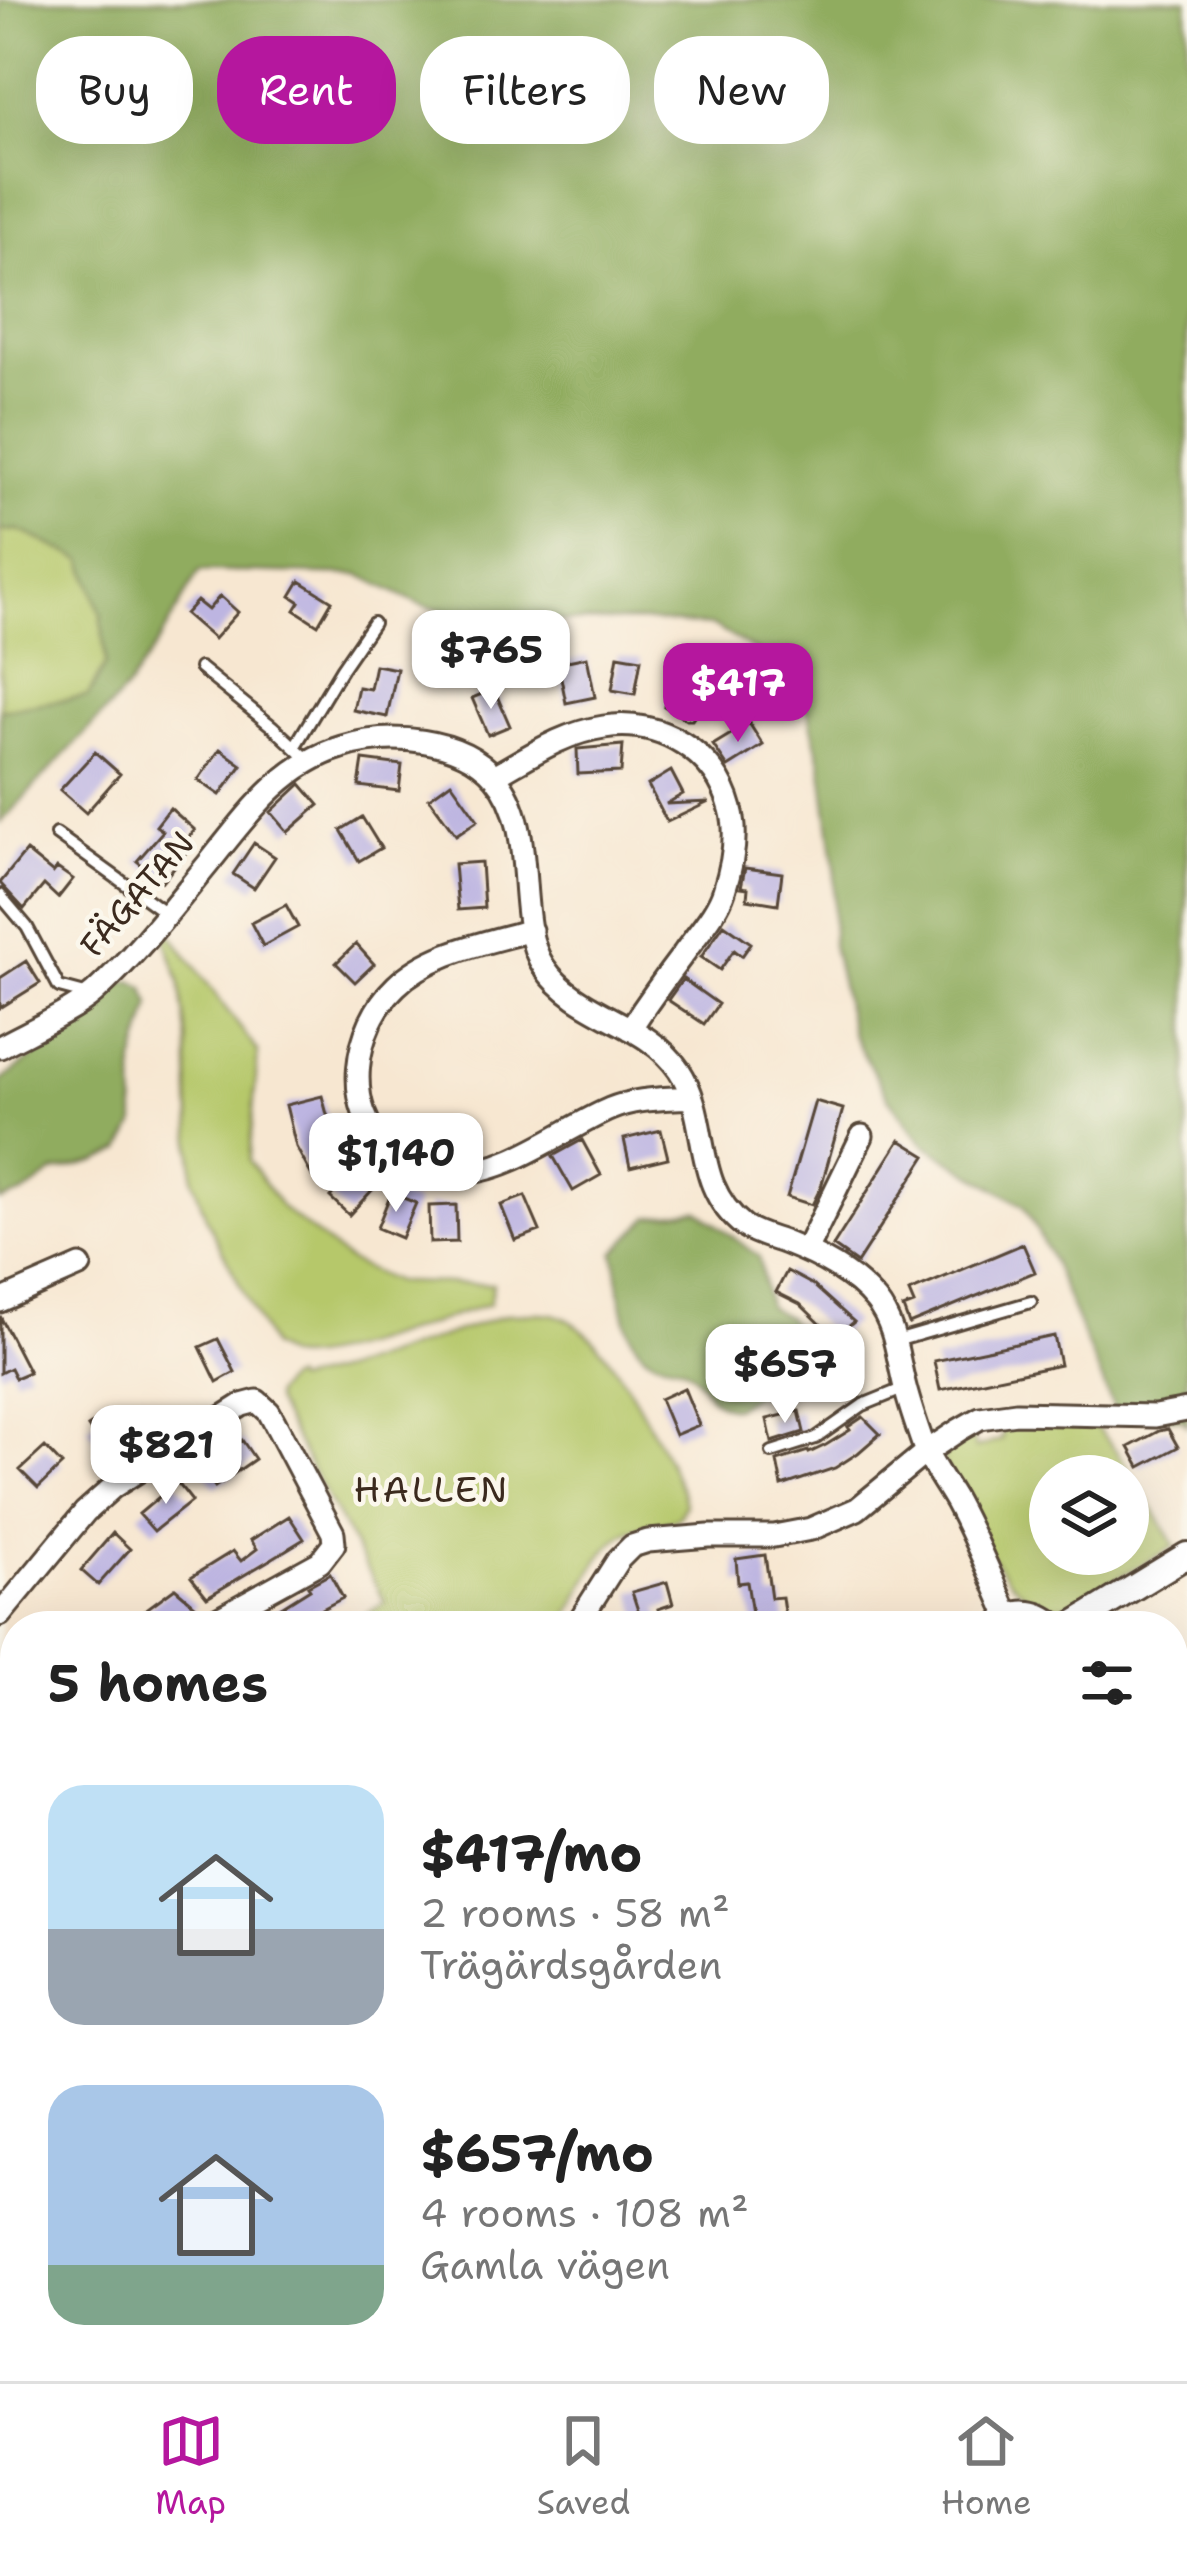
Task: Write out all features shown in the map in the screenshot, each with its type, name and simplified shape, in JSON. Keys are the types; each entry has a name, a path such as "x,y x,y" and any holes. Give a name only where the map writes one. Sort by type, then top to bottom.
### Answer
{"street":[{"path":"630,1029 722,896 734,852 733,812 720,780 682,741 637,725 608,726 557,740 494,776 517,825 536,952 554,980 587,1007 662,1049 681,1073 692,1097 706,1172 722,1202 746,1227 841,1269 879,1304 896,1341 926,1452 958,1505 1000,1611"},
{"name":"FÄGATAN","path":"0,1047 91,996 167,914 300,754 404,740 462,753 494,776"},
{"path":"530,930 418,969 392,989 376,1011 364,1034 358,1084 373,1131 389,1149 434,1169 478,1172 612,1108 692,1097"},
{"path":"806,1251 862,1136"},
{"path":"0,1300 80,1266"},
{"path":"4,1611 85,1512 113,1487 242,1405 257,1401 269,1412 333,1533 334,1544 320,1562 231,1611"},
{"path":"586,1611 632,1546 811,1529 857,1509 926,1452 980,1418 1016,1413 1155,1416 1187,1410"},
{"path":"1096,1611 1187,1555"}],"lane":[{"path":"200,668 300,754 342,668 373,623"},
{"path":"56,834 167,914"},
{"path":"0,895 27,927 59,987 91,996"},
{"path":"896,1341 1031,1302"},
{"path":"772,1452 816,1438 862,1405 905,1388"}],"green space":[{"path":"0,0 1187,0 1187,1425 1183,1420 1114,1409 1024,1206 924,1144 888,1098 852,1034 832,945 835,869 821,762 808,711 766,657 713,626 648,621 493,622 421,605 360,575 199,571 126,690 0,823 0,710 88,696 106,664 101,614 83,560 19,530 0,531"},
{"path":"19,530 83,559 101,614 106,664 88,696 0,710 0,531"},
{"path":"168,930 258,1052 249,1161 282,1208 349,1261 395,1282 493,1284 489,1304 327,1354 288,1357 271,1347 207,1220 193,1180 188,1044 180,981 164,935"},
{"path":"132,981 144,987 151,1004 134,1063 135,1124 122,1150 54,1172 25,1193 0,1201 0,1082 114,983"},
{"path":"698,1210 759,1257 768,1307 787,1317 800,1336 799,1352 788,1372 734,1408 717,1402 685,1368 649,1357 632,1337 623,1309 614,1253 649,1217"},
{"path":"508,1314 556,1315 576,1324 613,1364 646,1418 685,1504 679,1517 632,1530 608,1547 571,1611 372,1611 385,1602 274,1401 286,1380 348,1369"},
{"path":"1006,1418 1082,1421 1099,1431 1119,1455 1029,1455 1029,1575 1125,1575 1068,1605 1046,1605 1026,1595 992,1557 944,1467 946,1448 970,1432 976,1448 1001,1440"},
{"path":"1149,1503 1175,1546 1149,1561"}],"building":[{"path":"300,581 332,601 318,625 295,610 300,602 291,596"},
{"path":"220,596 238,612 214,639 185,614 197,601 208,610"},
{"path":"618,655 641,659 635,694 612,690"},
{"path":"587,657 595,697 566,703 558,663"},
{"path":"375,665 397,669 387,717 353,710 358,687 370,689"},
{"path":"683,678 709,695 692,720 664,706"},
{"path":"494,689 510,726 488,735 472,698"},
{"path":"749,723 763,745 728,767 713,745"},
{"path":"623,745 621,772 578,774 577,749"},
{"path":"220,749 242,765 220,795 198,780"},
{"path":"95,752 120,774 86,813 60,790"},
{"path":"363,760 402,765 399,791 359,786"},
{"path":"671,771 683,794 666,804 709,802 667,822 648,785"},
{"path":"451,782 478,820 456,835 429,798"},
{"path":"301,784 319,805 288,832 271,812"},
{"path":"170,808 195,830 181,845 188,850 162,882 137,861 163,831 156,826"},
{"path":"362,817 381,848 359,861 341,830"},
{"path":"254,843 275,857 254,888 233,874"},
{"path":"26,851 53,873 57,868 73,879 58,898 44,885 24,909 0,883"},
{"path":"481,862 484,908 458,910 454,864"},
{"path":"745,868 782,873 778,904 747,899 748,888 741,887"},
{"path":"286,905 298,927 263,946 251,923"},
{"path":"724,924 751,943 742,956 734,950 720,970 701,957"},
{"path":"356,944 374,964 355,982 336,963"},
{"path":"26,961 40,983 0,1008 0,978"},
{"path":"683,979 718,1004 704,1024 668,1000"},
{"path":"322,1096 345,1158 312,1176 296,1147 286,1105"},
{"path":"815,1101 843,1109 812,1205 787,1197"},
{"path":"661,1130 668,1158 630,1167 624,1139"},
{"path":"582,1140 601,1175 573,1191 553,1156"},
{"path":"900,1140 926,1156 857,1263 833,1246"},
{"path":"355,1169 375,1187 349,1215 330,1197"},
{"path":"391,1193 416,1203 401,1238 377,1228"},
{"path":"525,1196 540,1231 515,1240 501,1205"},
{"path":"456,1205 457,1242 430,1243 429,1206"},
{"path":"1023,1244 1035,1272 909,1324 903,1308 914,1304 909,1292"},
{"path":"787,1271 813,1285 854,1322 835,1338 800,1304 776,1292"},
{"path":"0,1316 29,1372 15,1378 10,1368 0,1373"},
{"path":"1054,1336 1060,1365 940,1390 934,1361"},
{"path":"218,1339 235,1372 217,1382 200,1347"},
{"path":"684,1388 699,1425 675,1435 660,1399"},
{"path":"799,1411 804,1432 772,1442 767,1419"},
{"path":"110,1412 129,1439 107,1455 88,1427"},
{"path":"863,1417 880,1434 858,1453 835,1468 782,1486 777,1461 826,1445"},
{"path":"1168,1429 1178,1447 1149,1462 1149,1455 1133,1455 1129,1447"},
{"path":"242,1440 255,1459 215,1487 202,1468"},
{"path":"45,1447 62,1465 38,1488 20,1470"},
{"path":"177,1482 192,1501 154,1531 139,1514"},
{"path":"289,1516 304,1539 207,1597 191,1577 233,1551 241,1561 257,1549 251,1540"},
{"path":"113,1533 130,1549 98,1585 81,1570"},
{"path":"765,1555 771,1598 782,1597 784,1611 752,1611 747,1582 738,1583 736,1559"},
{"path":"330,1574 343,1598 319,1611 275,1611 310,1589"},
{"path":"667,1582 673,1604 659,1611 638,1611 632,1592"},
{"path":"175,1588 196,1606 189,1611 145,1610"}],"district":[{"name":"HALLEN","path":"432,1489"}]}
